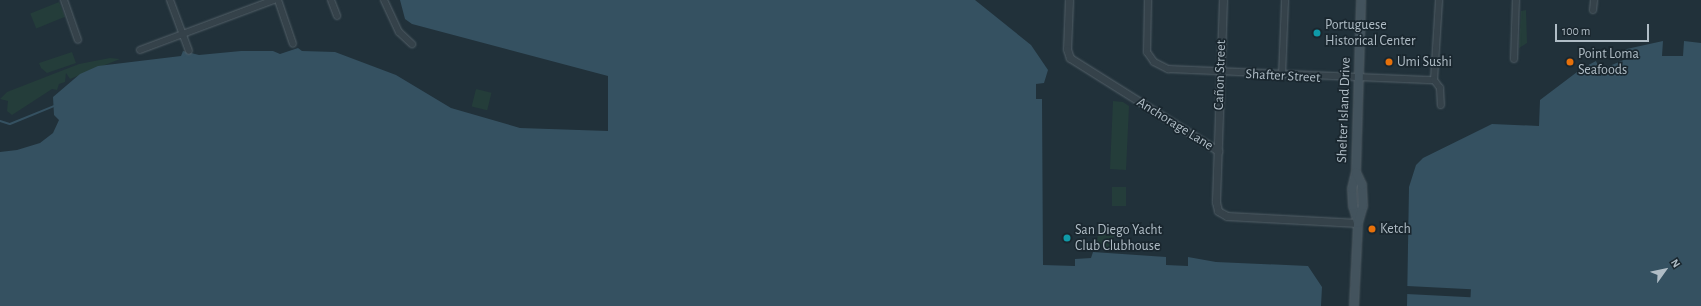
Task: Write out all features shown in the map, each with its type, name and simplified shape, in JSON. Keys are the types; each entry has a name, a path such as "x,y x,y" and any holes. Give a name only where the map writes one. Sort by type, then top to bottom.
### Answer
{"main road":[{"name":"Shelter Island Drive","path":"1354,306 1358,222 1353,206 1356,172 1357,79 1361,0"}],"street":[{"path":"64,0 78,40"},
{"path":"170,0 189,51"},
{"path":"140,50 274,0"},
{"path":"278,0 293,44"},
{"path":"331,0 337,16"},
{"path":"384,0 399,32 412,44"},
{"name":"Anchorage Lane","path":"1069,0 1067,49 1073,60 1218,151 1216,206 1222,215 1358,222"},
{"name":"Shafter Street","path":"1148,0 1146,45 1151,58 1159,66 1220,73 1357,79 1434,80"},
{"name":"Cañon Street","path":"1218,151 1223,0"},
{"path":"1282,76 1284,0"},
{"path":"1439,0 1434,80 1440,88 1441,105"},
{"path":"1514,59 1516,0"},
{"path":"1593,10 1594,0"}],"green space":[{"path":"59,2 65,17 36,28 30,14"},
{"path":"1526,10 1527,43 1519,48 1521,11"},
{"path":"72,52 76,63 47,73 41,68 39,63"},
{"path":"110,58 120,59 70,79 66,73 65,82 59,84 57,90 52,89 12,115 7,111 8,101 0,99 7,92 79,64"},
{"path":"476,89 492,93 487,110 472,106"},
{"path":"1113,101 1123,102 1129,106 1126,170 1110,169"},
{"path":"1112,187 1126,187 1126,206 1112,206"},
{"path":"1098,227 1109,231 1110,227 1114,228 1114,247 1097,247"}],"water":[{"path":"400,0 975,0 1031,45 1048,70 1044,83 1036,84 1036,99 1042,99 1043,265 1075,266 1075,259 1091,258 1093,252 1166,257 1166,265 1188,266 1188,257 1216,262 1308,266 1322,287 1321,306 0,306 0,152 17,150 40,143 53,133 59,120 54,115 53,97 80,74 98,66 181,56 183,51 199,55 241,51 273,51 280,54 298,48 302,51 335,52 396,75 451,108 520,128 608,131 608,76 412,24 405,19"},
{"path":"1663,41 1662,56 1683,56 1684,41 1701,43 1701,306 1407,306 1409,187 1416,165 1423,158 1492,124 1539,126 1540,100 1581,69 1596,61 1600,70 1626,59 1622,50"}],"pier":[{"path":"1407,286 1471,289 1470,297 1407,294"}],"waterway":[{"path":"0,121 10,124 54,106"}],"place":[{"name":"Portuguese Historical Center","path":"1317,33"},
{"name":"Umi Sushi","path":"1389,62"},
{"name":"Point Loma Seafoods","path":"1570,62"},
{"name":"Ketch","path":"1372,229"},
{"name":"San Diego Yacht Club Clubhouse","path":"1067,238"}]}
